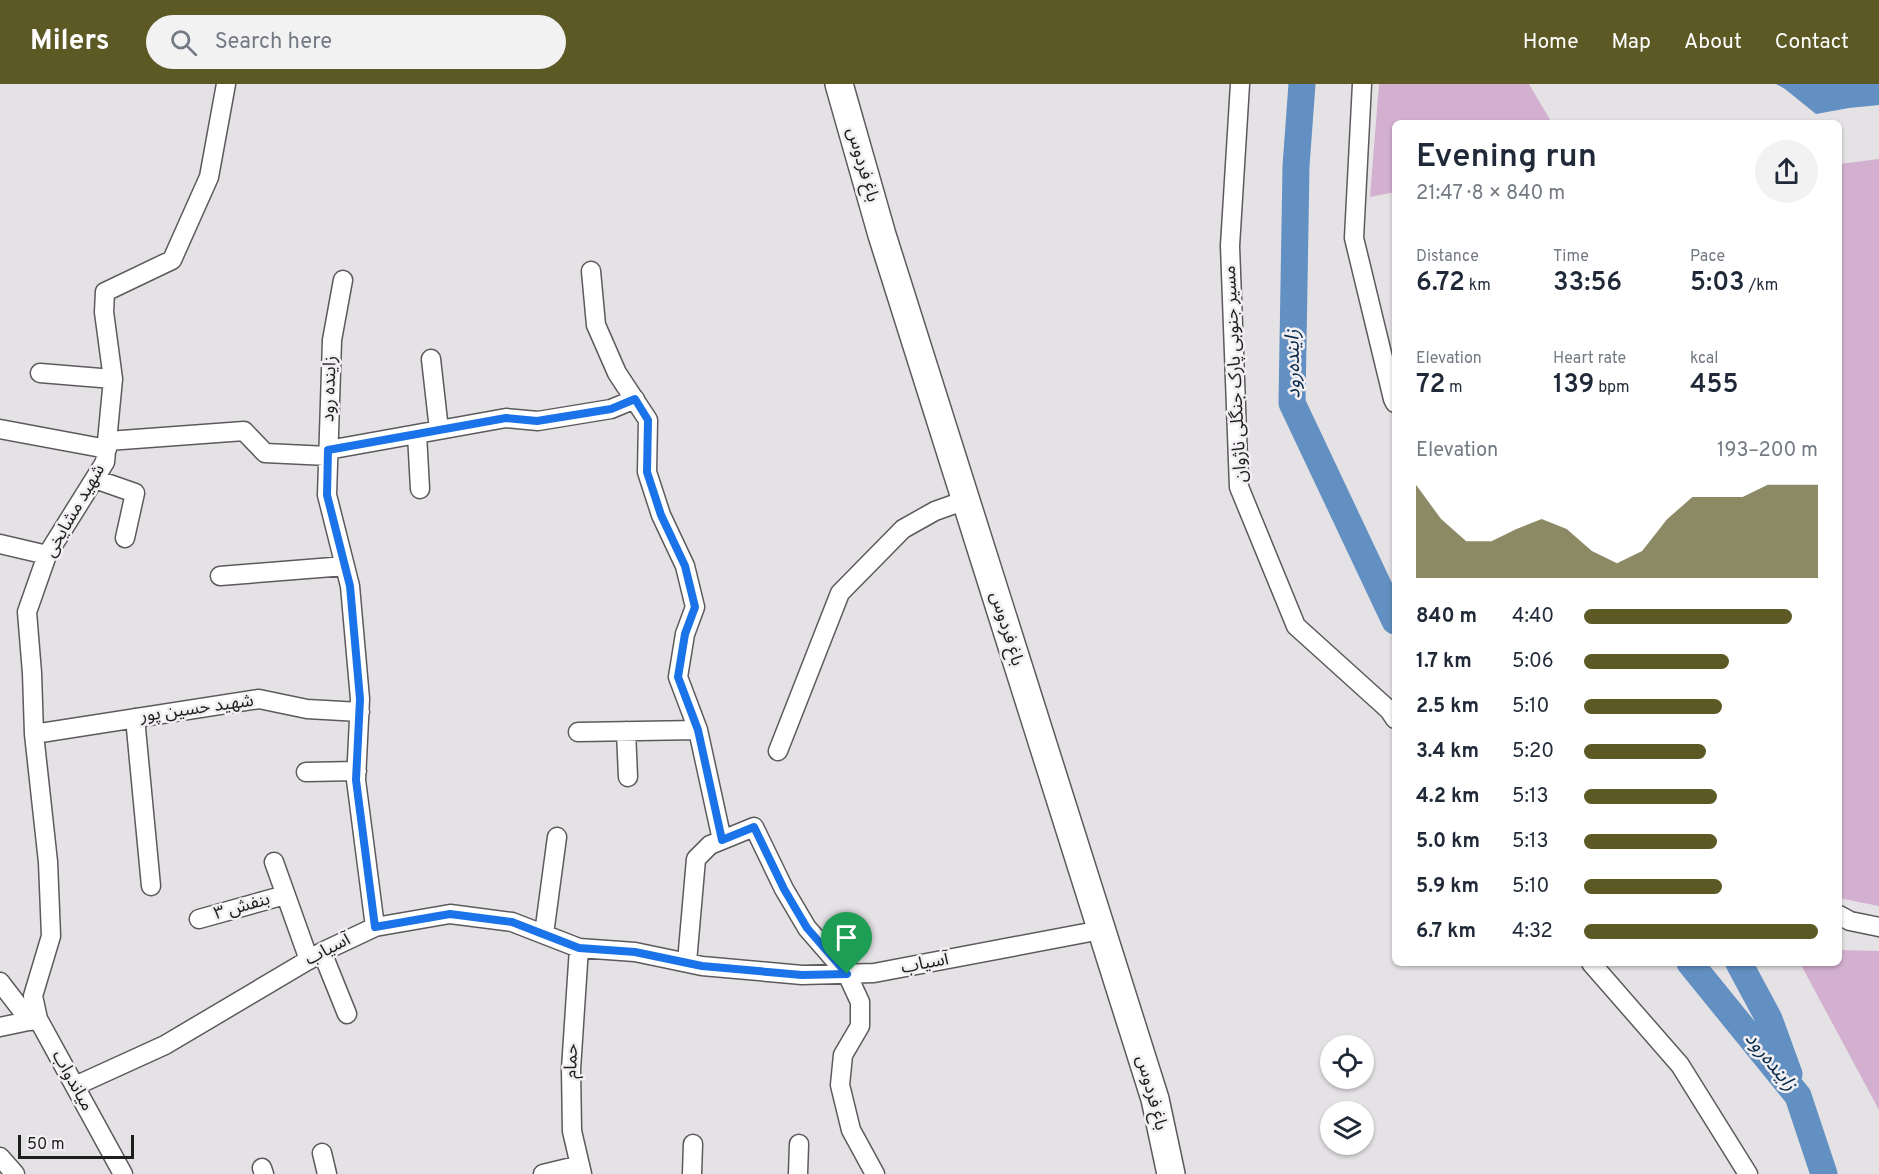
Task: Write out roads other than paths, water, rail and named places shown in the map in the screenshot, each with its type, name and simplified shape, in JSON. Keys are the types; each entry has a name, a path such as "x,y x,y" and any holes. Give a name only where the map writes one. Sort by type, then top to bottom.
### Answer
{"street":[{"name":"شهید مشایخی","path":"34,1020 33,996 51,936 48,862 34,734 27,612 47,555 105,462 113,379 104,312 105,292 172,260 209,177 226,84"},
{"name":"باغ فردوس","path":"839,84 882,235 1155,1100 1171,1174"},
{"name":"مسیر جنوبی پارک جنگلی ناژوان","path":"1240,84 1230,246 1239,487 1296,626 1392,714"},
{"path":"1362,84 1354,238 1392,399"},
{"path":"591,271 596,325 617,373 648,420 647,472 661,515 685,566 695,607 685,634 678,677 698,730 722,840"},
{"name":"زاینده رود","path":"343,280 332,340 327,495 350,586 360,699 356,780 375,927"},
{"path":"431,359 439,430"},
{"path":"40,373 113,379"},
{"path":"0,429 107,445 244,431 265,453 328,453 506,418 537,421 611,409 635,399"},
{"path":"417,434 420,489"},
{"path":"95,478 135,493 125,538"},
{"path":"778,751 840,593 903,529 927,514 966,500"},
{"path":"0,544 47,555"},
{"path":"220,576 345,566"},
{"name":"شهید حسین پور","path":"34,734 259,699 307,710 360,712"},
{"path":"135,718 151,886"},
{"path":"578,732 698,730"},
{"path":"626,731 628,777"},
{"path":"306,772 357,771"},
{"path":"687,962 696,859 710,844 754,827 784,889 807,928 847,974 860,1002 860,1026 843,1055 840,1085 851,1130 875,1174"},
{"path":"544,934 557,837"},
{"path":"274,862 285,895 347,1014"},
{"name":"بنفش ۳","path":"199,920 285,895"},
{"name":"آسیاب","path":"75,1086 165,1045 315,956 375,927 450,914 512,922 579,948 635,952 702,966 802,975 874,973 1101,930"},
{"path":"1842,917 1850,921 1879,927"},
{"name":"حمام","path":"579,948 571,1069 572,1131 581,1170"},
{"path":"1594,966 1680,1065 1748,1174"},
{"path":"0,982 34,1020"},
{"path":"0,1027 34,1020"},
{"name":"میاندواب","path":"34,1020 75,1086 123,1174"},
{"path":"692,1174 693,1144"},
{"path":"798,1174 800,1144"},
{"path":"322,1153 327,1174"},
{"path":"0,1157 15,1174"},
{"path":"543,1174 581,1170"}],"water":[{"path":"1776,84 1879,84 1879,105 1816,114"}],"waterway":[{"name":"زاینده‌رود","path":"1302,84 1296,166 1292,403 1392,615"},
{"name":"زاینده‌رود","path":"1692,966 1798,1096 1824,1174"},
{"path":"1741,966 1769,1019 1789,1074"}]}
